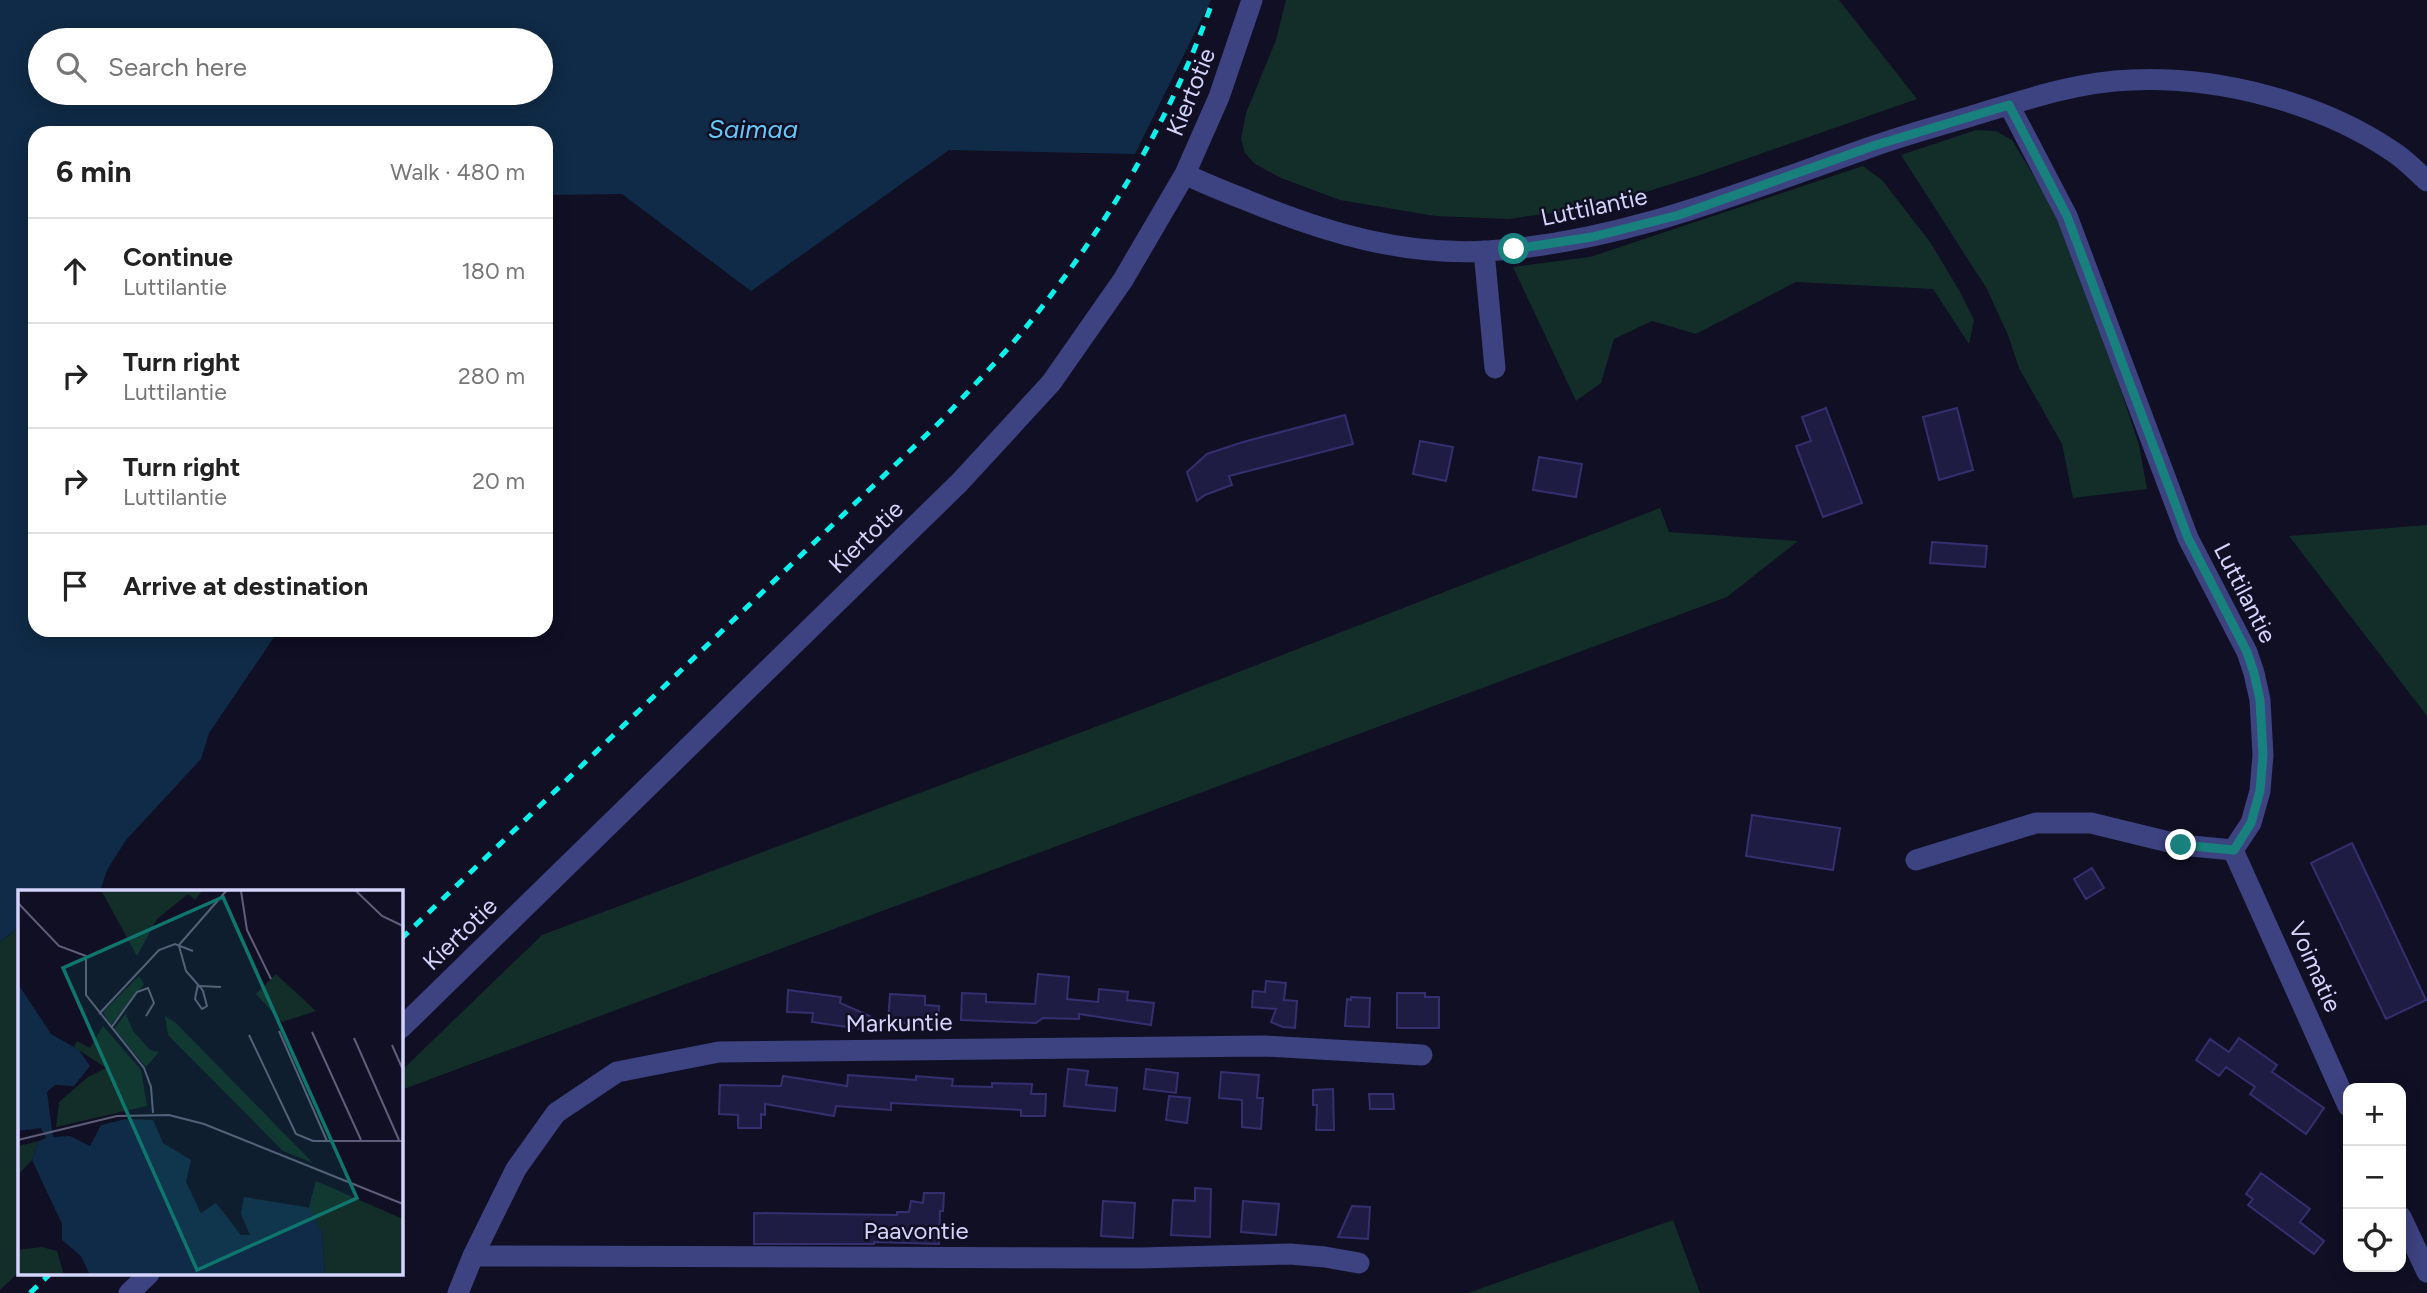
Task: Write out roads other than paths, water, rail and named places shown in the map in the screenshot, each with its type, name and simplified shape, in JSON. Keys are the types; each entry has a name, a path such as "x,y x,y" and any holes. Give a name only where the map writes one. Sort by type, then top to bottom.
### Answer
{"street":[{"name":"Kiertotie","path":"402,1027 960,482 1051,383 1123,280 1185,174 1219,97 1252,0"},
{"name":"Luttilantie","path":"1185,174 1290,218 1365,241 1418,249 1514,249 1592,237 1679,215 1876,145 2082,85 2128,80 2176,80 2242,90 2287,101 2356,130 2394,152 2427,181"},
{"name":"Luttilantie","path":"2009,105 2067,216 2188,538 2247,652 2254,673 2260,700 2263,755 2260,791 2251,823 2234,850"},
{"path":"1484,251 1495,368"},
{"path":"1916,860 2036,823 2091,823 2181,845 2234,850"},
{"name":"Voimatie","path":"2234,850 2343,1095"},
{"name":"Markuntie","path":"458,1293 473,1255 516,1169 556,1113 617,1072 719,1052 1264,1046 1422,1055"},
{"path":"2406,1228 2427,1272"},
{"name":"Paavontie","path":"473,1255 1140,1258 1290,1254 1325,1256 1359,1263"},
{"path":"129,1293 147,1276"}],"water":[{"name":"Saimaa","path":"0,0 1211,0 1135,154 949,150 751,291 622,194 553,195 553,126 28,126 28,637 274,637 209,733 201,759 126,840 107,870 101,890 18,890 18,928 0,942"}],"railway":[{"path":"402,938 944,418 1013,342 1081,255 1132,174 1177,89 1213,0"},
{"path":"30,1293 48,1276"}]}
